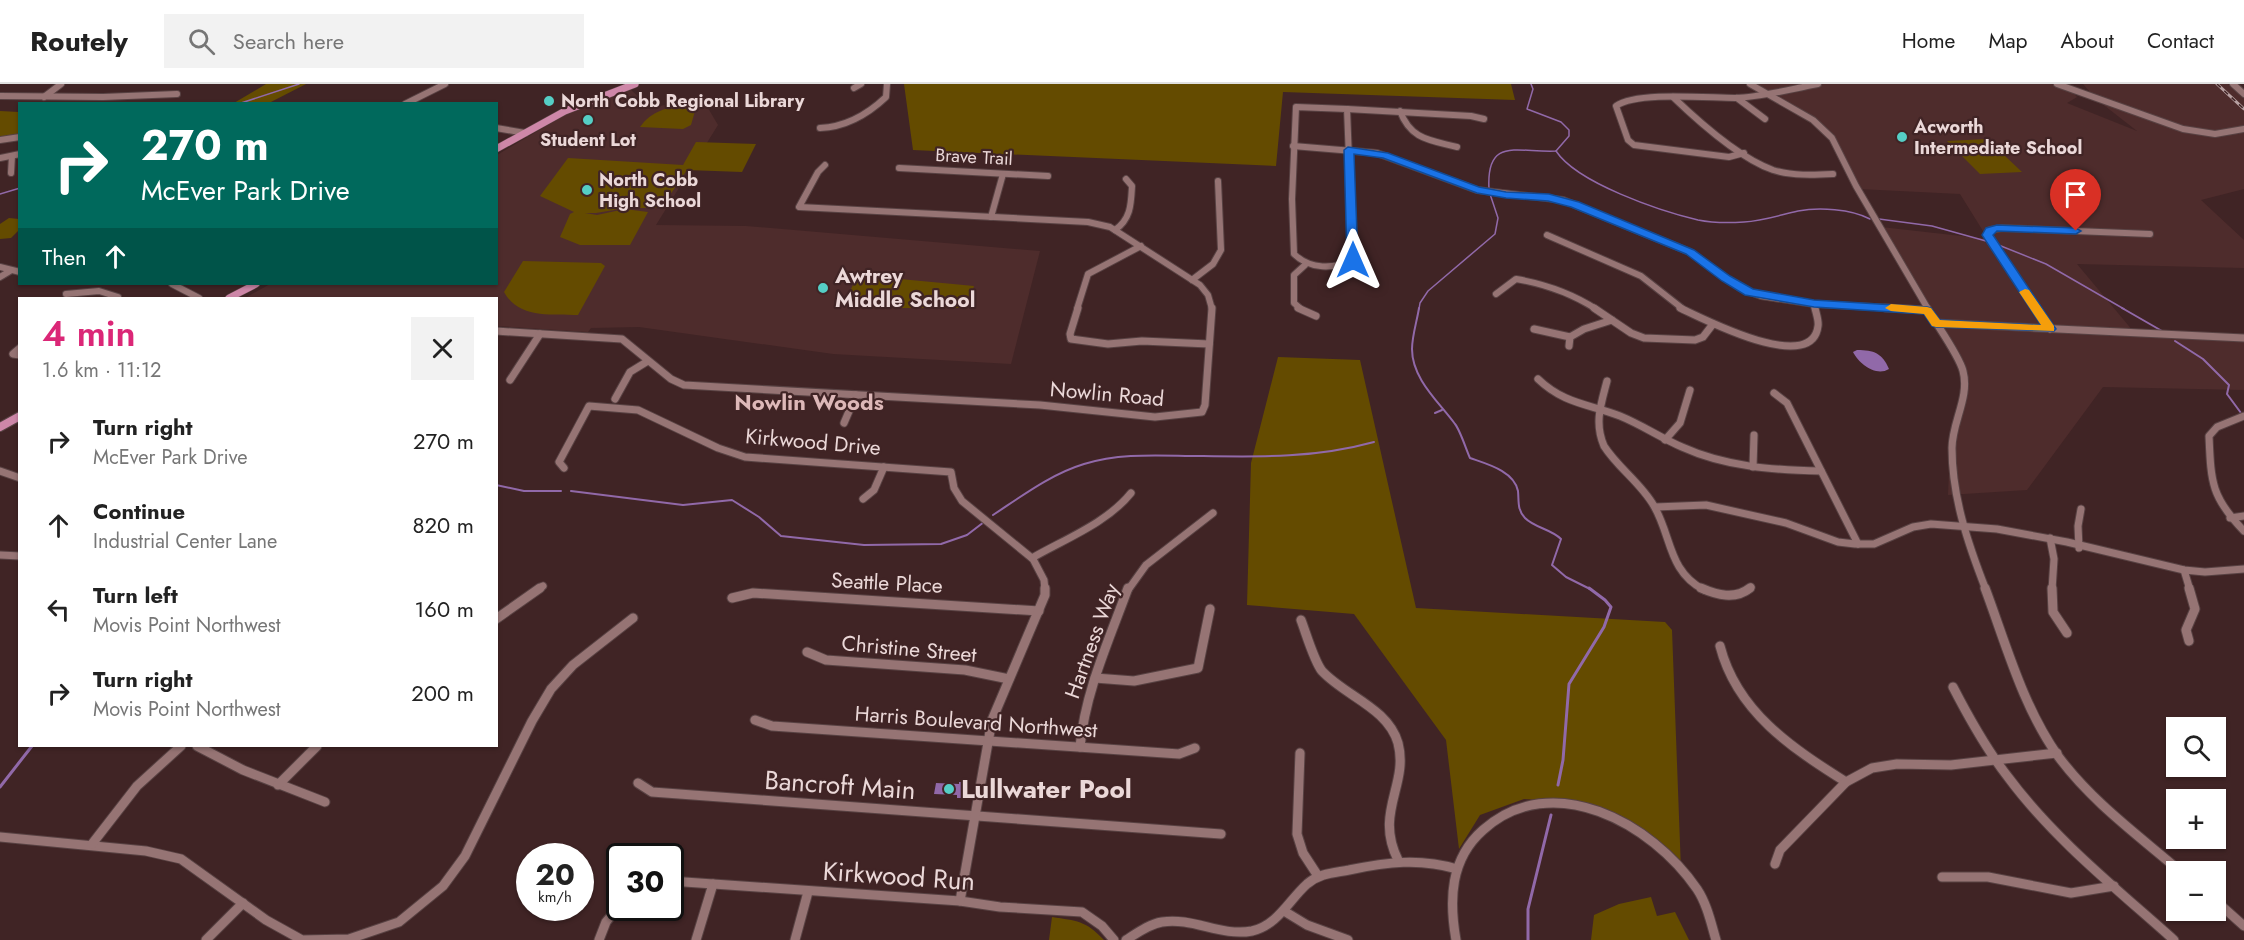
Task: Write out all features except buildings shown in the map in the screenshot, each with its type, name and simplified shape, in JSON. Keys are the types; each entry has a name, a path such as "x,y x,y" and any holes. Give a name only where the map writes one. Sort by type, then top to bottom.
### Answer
{"main road":[{"path":"498,148 589,100 635,84"},
{"path":"231,297 254,285"},
{"path":"0,427 18,417"}],"street":[{"path":"44,97 61,84"},
{"path":"409,102 445,84"},
{"path":"415,102 451,84"},
{"path":"854,88 861,84"},
{"path":"820,128 832,129 840,126 879,104 886,97 887,84"},
{"path":"1750,84 1814,120 1832,138 1856,186 1963,370 1965,381 1953,431 1955,489 1967,541 2026,697 2057,753 2110,811 2168,861"},
{"path":"1744,153 1729,157 1642,147 1628,140 1616,110 1618,103 1673,97 1737,98 1818,84"},
{"path":"2056,84 2183,129 2215,134 2244,129"},
{"path":"2233,84 2244,94"},
{"path":"0,96 177,94"},
{"path":"1673,97 1689,115 1744,153 1774,170 1833,174"},
{"path":"1737,98 1764,116 1765,119"},
{"path":"1347,109 1353,260 1320,267 1305,265 1294,254 1293,146 1296,107 1401,111 1484,119"},
{"path":"1401,111 1404,124 1411,133 1457,147"},
{"path":"498,128 525,133"},
{"path":"0,140 18,137"},
{"path":"1293,146 1385,155 1477,190 1563,200 1690,252 1726,279 1749,292 1814,304 1927,310"},
{"path":"0,158 18,154"},
{"path":"10,173 12,156"},
{"name":"Nowlin Road","path":"498,331 622,339 670,379 684,385 1040,405 1155,417 1202,412 1205,405 1212,309 1208,295 1192,280 1141,246 1115,230 1088,222 799,207 818,172 825,165"},
{"name":"Brave Trail","path":"899,168 1048,176"},
{"path":"990,217 1003,174"},
{"path":"1115,230 1128,220 1130,213 1132,186 1126,179"},
{"path":"1192,280 1211,266 1219,257 1221,250 1218,181"},
{"path":"2050,329 1990,241 1988,235 1990,230 2002,228 2150,234"},
{"path":"1547,235 1641,276 1680,308 1713,324 1769,345 1795,346 1808,341 1818,326 1814,304"},
{"path":"1141,246 1088,274 1070,334 1071,339 1108,344 1142,341 1209,344"},
{"path":"1305,265 1294,274 1294,303 1296,307 1316,316"},
{"path":"0,267 18,272"},
{"path":"0,277 10,270"},
{"path":"1496,294 1516,279 1540,283 1578,297 1631,333 1644,338 1683,340 1702,337 1713,324"},
{"path":"174,285 197,297"},
{"path":"65,296 99,291 118,297"},
{"path":"1534,329 1570,337 1584,329 1612,320"},
{"path":"1936,324 2244,338"},
{"path":"510,380 540,334"},
{"path":"1569,346 1570,337"},
{"path":"615,399 630,372 648,361"},
{"path":"1538,379 1550,392 1567,402 1620,416 1692,453 1753,467 1821,471"},
{"path":"1607,381 1598,429 1607,452 1655,507 1678,570 1686,579 1700,588 1729,596 1746,592 1751,587"},
{"path":"1665,440 1675,433 1684,419 1690,390"},
{"path":"1774,393 1787,403 1858,544"},
{"path":"844,423 855,395"},
{"name":"Kirkwood Drive","path":"564,468 559,462 589,406 607,406 645,412 718,448 745,457 947,471 952,474 954,488 962,501 1032,558"},
{"path":"2244,416 2217,427 2209,436 2213,492 2230,518 2244,531"},
{"path":"1753,467 1754,435"},
{"path":"863,499 874,490 884,466"},
{"path":"0,471 18,477"},
{"path":"960,901 977,817 992,720 1045,595 1044,580 1032,558 1110,513 1128,499 1131,493"},
{"path":"1655,507 1706,505 1786,523 1838,542 1858,544 1874,544 1913,527 1931,524 1964,526 2051,540 2209,577 2244,573"},
{"path":"2079,546 2081,509"},
{"name":"Hartness Way","path":"1080,747 1082,725 1095,678 1125,596 1137,575 1146,565 1213,513"},
{"path":"2230,518 2244,516"},
{"path":"2051,540 2054,559 2051,603 2053,612 2067,633"},
{"path":"0,555 18,556"},
{"path":"2185,572 2244,569"},
{"path":"2185,572 2195,609 2186,630 2189,641"},
{"path":"498,618 543,586"},
{"name":"Seattle Place","path":"732,598 753,593 1039,611"},
{"path":"1095,678 1122,682 1139,681 1197,668 1210,609"},
{"path":"0,837 92,844 146,851 181,859 266,920 302,940 348,939 399,922 443,886 465,856 536,712 551,689 573,666 633,618"},
{"path":"1301,620 1321,670 1377,713 1394,734 1398,744 1400,764 1388,819 1391,846 1398,860"},
{"path":"1720,646 1729,675 1770,729 1781,739 1846,782"},
{"name":"Christine Street","path":"807,652 826,660 965,670 1009,679"},
{"path":"1953,687 1994,760 2044,819 2174,940"},
{"name":"Harris Boulevard Northwest","path":"755,720 772,726 1179,754 1195,748"},
{"path":"92,844 137,786 180,747"},
{"path":"199,747 278,785 325,802"},
{"path":"278,785 316,747"},
{"path":"1300,753 1296,834 1303,853 1318,876"},
{"path":"1775,864 1780,849 1846,782 1872,766 1892,763 1949,765 2057,753"},
{"name":"Bancroft Main","path":"638,783 652,792 1221,834"},
{"path":"1456,940 1452,923 1451,896 1463,850 1491,820 1518,806 1534,803 1561,803 1601,811 1646,834 1680,866 1703,899 1716,940"},
{"path":"1126,940 1143,927 1160,920 1177,921 1234,934 1263,929 1318,876 1398,860 1425,861 1457,869"},
{"path":"1942,877 1983,877 2053,893 2078,895 2114,886"},
{"name":"Kirkwood Run","path":"684,882 1082,912 1102,926 1114,940"},
{"path":"696,940 713,884"},
{"path":"795,940 808,892"},
{"path":"206,940 243,903"},
{"path":"1284,911 1297,921 1314,929 1348,940"},
{"path":"2226,911 2244,926"},
{"path":"599,940 607,921"}],"shaded area":[{"path":"266,84 306,84 271,102 236,102"},
{"path":"904,84 1511,84 1515,100 1283,92 1276,166 913,150"},
{"path":"1747,84 2054,84 2071,90 2077,97 2067,103 2137,131 2096,99 2083,84 2228,84 2244,98 2244,189 2201,200 2244,240 2244,268 2077,264 2133,331 2244,338 2244,390 2103,387 2027,490 1948,495 1950,448 1963,378 1959,360 1881,227 1988,239 1960,194 1859,189 1826,129"},
{"path":"630,89 642,100 645,109 695,99 708,108 718,125 656,225 746,226 1040,251 1011,364 833,354 639,327 591,328 588,332 498,326 498,297 247,297 268,285 498,285 498,154 568,113"},
{"path":"687,104 697,104 691,125 683,129 640,127 649,117 660,111"},
{"path":"0,111 18,112 18,134 0,137"},
{"path":"1987,139 2022,172 1980,174 1947,141"},
{"path":"696,142 756,144 742,172 687,170 661,208 626,208 585,213 597,215 625,209 648,212 630,245 580,245 560,237 570,214 574,212 540,196 568,158 683,165"},
{"path":"9,218 18,219 18,231 11,238 0,239 0,224"},
{"path":"523,261 601,263 605,266 578,315 547,314 518,307 504,292"},
{"path":"858,275 974,286 967,308 878,308 843,305"},
{"path":"1857,350 1877,354 1889,369 1879,371 1868,368 1856,357 1853,352"},
{"path":"1278,357 1360,360 1416,608 1665,622 1672,630 1681,870 1653,836 1614,815 1572,802 1524,799 1480,815 1459,849 1446,740 1354,614 1247,605 1251,463"},
{"name":"Lullwater Pool","path":"959,782 964,782 961,798 957,798 957,795 934,794 936,783 959,784"},
{"path":"1651,897 1657,916 1675,912 1689,940 1591,940 1594,915 1619,904"},
{"path":"1052,917 1080,922 1104,940 1049,940"}],"waterway":[{"path":"244,102 299,84"},
{"path":"1531,84 1533,89 1527,109 1561,122 1569,130 1569,136 1556,151"},
{"path":"1489,189 1489,172 1493,161 1499,154 1517,150 1556,151"},
{"path":"1556,151 1567,163 1600,185 1642,203 1698,220 1751,221 1815,209 1844,211 1870,219"},
{"path":"0,194 18,189"},
{"path":"1419,309 1428,291 1495,234 1498,218 1490,194"},
{"path":"1879,219 1932,226 1986,241"},
{"path":"1996,244 2046,264 2124,309"},
{"path":"1419,308 1412,349 1413,360 1421,380 1457,427 1470,458 1506,473 1518,491 1522,515 1533,524 1561,539 1552,565 1566,577 1591,590"},
{"path":"2122,308 2162,331"},
{"path":"2175,341 2203,359 2229,385 2227,394 2241,413"},
{"path":"1435,413 1442,410"},
{"path":"993,515 1048,480 1072,468 1099,460 1143,456 1310,454 1374,442"},
{"path":"498,485 524,491 561,491"},
{"path":"571,491 683,505 732,500 759,517 781,536 864,545 941,544 967,535 984,522"},
{"path":"1558,785 1563,760 1569,684 1604,627 1611,607 1591,590"},
{"path":"0,787 31,747"},
{"path":"1528,940 1528,909 1551,815"}],"railway":[{"path":"2217,84 2244,109"}],"slow traffic":[{"path":"1891,308 1927,310 1936,324 2050,329 2025,292"}],"place":[{"name":"North Cobb Regional Library","path":"549,101"},
{"name":"Student Lot","path":"588,120"},
{"name":"Acworth Intermediate School","path":"1902,137"},
{"name":"North Cobb High School","path":"587,190"},
{"name":"Awtrey Middle School","path":"823,288"},
{"name":"Lullwater Pool","path":"949,789"}],"district":[{"name":"Nowlin Woods","path":"809,402"}],"route":[{"path":"1353,260 1348,150 1385,155 1477,190 1506,195 1549,197 1575,204 1690,252 1740,288 1761,296 1814,304 1927,310 1936,324 2050,329 1988,238 1988,232 1997,228 2076,231"}]}
